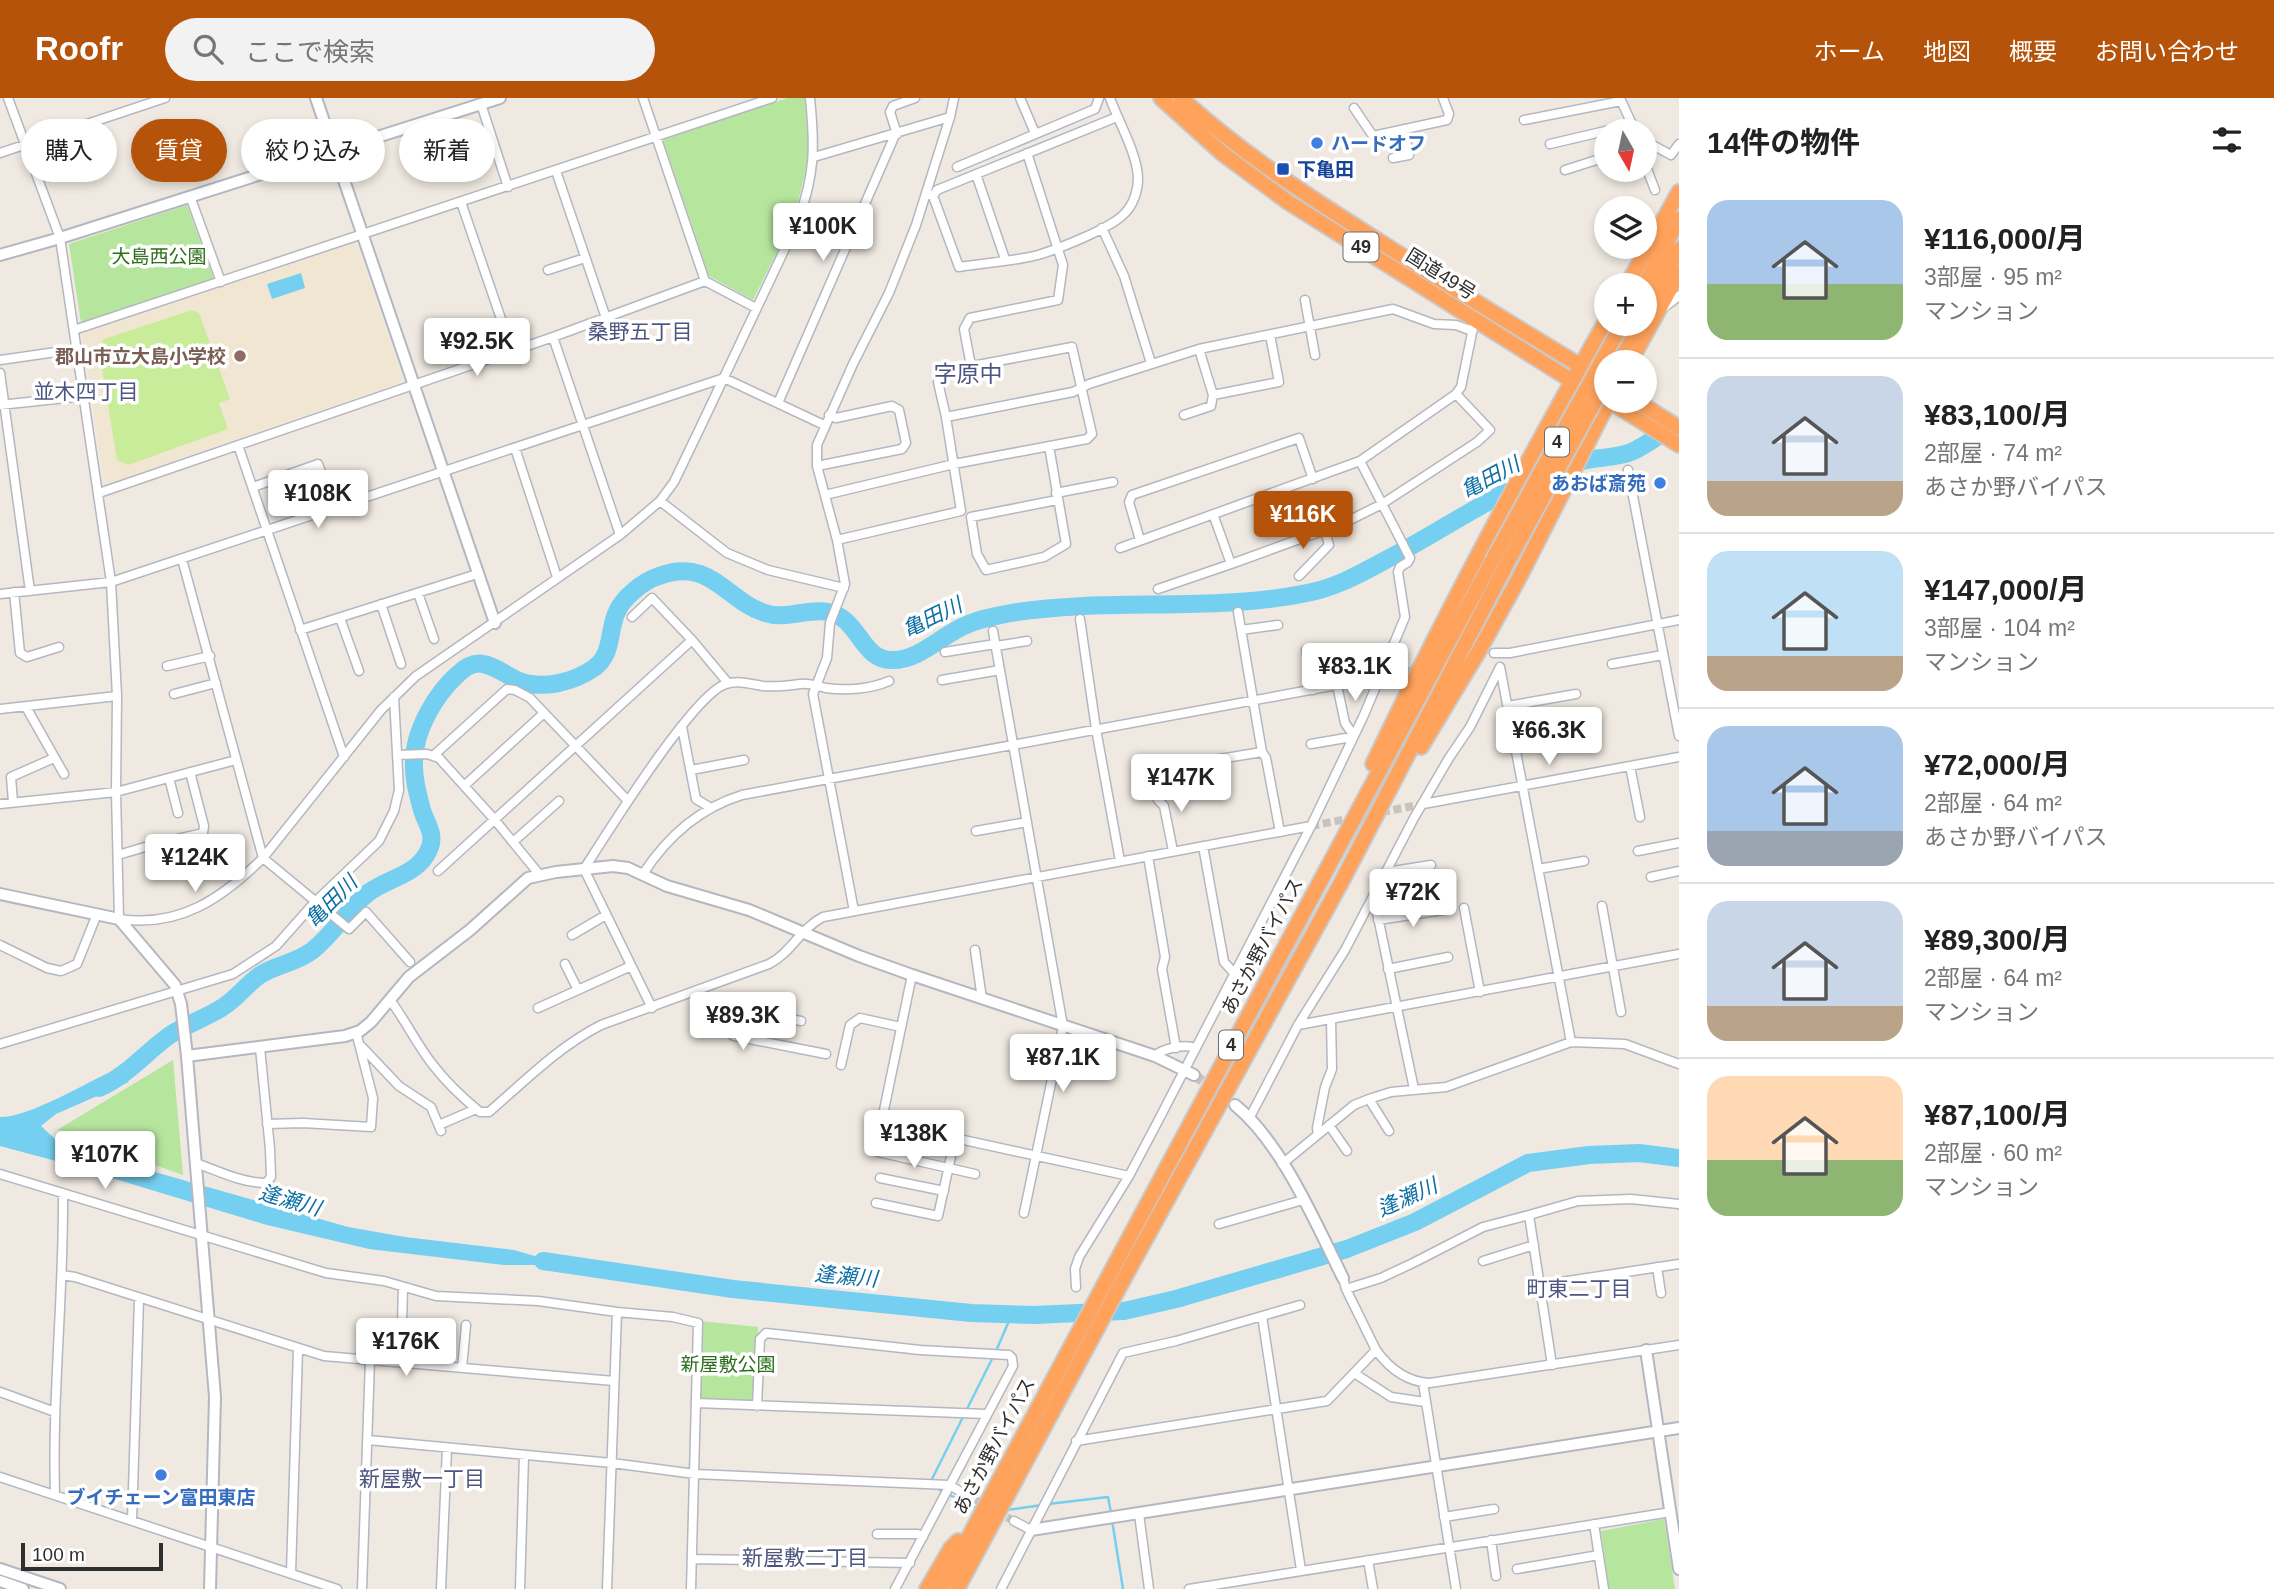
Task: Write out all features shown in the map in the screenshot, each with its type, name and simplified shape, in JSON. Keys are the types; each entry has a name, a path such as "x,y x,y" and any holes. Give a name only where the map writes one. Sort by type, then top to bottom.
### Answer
{"highway":[{"name":"国道49号","path":"1161,98 1197,132 1265,187 1474,325 1594,393"},
{"name":"国道49号","path":"1181,98 1243,152 1297,189 1434,277 1594,374"},
{"path":"1634,273 1679,192"},
{"path":"1657,298 1673,259 1679,219"},
{"path":"1657,273 1673,259"},
{"path":"1359,805 1371,768 1417,672 1598,336"},
{"name":"あさか野バイパス","path":"957,1589 1342,881 1498,565 1616,336"},
{"name":"あさか野バイパス","path":"941,1589 1359,805 1594,402"},
{"path":"1342,881 1480,649 1519,578 1602,413"},
{"name":"国道49号","path":"1628,413 1676,438"},
{"name":"国道49号","path":"1656,413 1676,438"},
{"path":"969,1589 984,1555 994,1520"},
{"path":"927,1589 951,1548 974,1524"}],"street":[{"path":"8,98 21,132"},
{"path":"103,119 165,98"},
{"path":"316,98 323,119"},
{"path":"385,134 500,98"},
{"path":"643,98 705,281 756,308"},
{"path":"74,330 772,98"},
{"path":"0,894 119,919 157,920 201,907 228,890 264,858 381,710 416,676 620,535 660,501 678,473 793,233 804,203 814,158 810,98"},
{"path":"778,403 896,135 890,112 893,106 915,98"},
{"path":"855,911 814,694 826,661 830,623 845,588 837,540 817,466 817,445 824,425 889,293 930,194 954,98"},
{"path":"957,167 1095,108 1099,98"},
{"path":"930,194 959,267 1037,255 1102,228 1125,214 1137,188 1136,167 1110,98"},
{"path":"1354,108 1371,136 1447,120 1449,114 1443,98"},
{"path":"1023,99 1035,133"},
{"path":"1524,120 1621,99 1629,119"},
{"path":"481,104 508,187"},
{"path":"814,158 950,117"},
{"path":"930,194 1117,117"},
{"path":"1394,158 1409,155 1404,130"},
{"path":"1550,144 1594,136"},
{"path":"1657,148 1671,155 1679,144"},
{"path":"0,153 21,147"},
{"path":"971,366 964,329 970,318 1058,300 1063,265 1027,153"},
{"path":"1565,170 1594,161"},
{"path":"556,171 606,318"},
{"path":"976,174 1005,259"},
{"path":"0,255 241,180"},
{"path":"40,182 60,238 111,582 117,696 119,919 175,985 181,1003 186,1042 215,1408 210,1589"},
{"path":"344,182 495,623"},
{"path":"1652,182 1655,190"},
{"path":"190,196 221,282"},
{"path":"461,202 512,351"},
{"path":"1102,228 1124,276 1152,363"},
{"path":"548,270 585,258"},
{"path":"99,493 553,337 705,281"},
{"path":"1657,309 1679,296"},
{"path":"1305,300 1315,355"},
{"path":"946,416 1073,392 1199,349 1393,309 1434,324 1474,325 1461,387 1456,394 1360,461 1120,548"},
{"path":"1213,395 1279,382 1270,335"},
{"path":"553,337 620,535"},
{"path":"825,495 954,464 1087,439 1092,434 1073,347 946,371 938,382 946,416 954,464 961,511"},
{"path":"0,360 77,349"},
{"path":"1184,415 1211,406 1213,395 1199,349"},
{"path":"0,373 2,405 30,591"},
{"path":"0,594 111,582 268,532 724,378 824,425"},
{"path":"1158,589 1325,531 1382,504 1477,442 1490,430 1456,394"},
{"path":"2,405 84,396"},
{"path":"817,466 902,449 906,443 899,410 892,406 835,418 829,415"},
{"path":"1140,540 1129,502 1132,495 1154,487 1298,438 1313,479"},
{"path":"238,445 344,757"},
{"path":"971,517 977,554 986,570 1044,558 1066,544 1049,446"},
{"path":"515,448 557,577"},
{"path":"1076,1287 1075,1269 1079,1257 1189,1073 1196,1048 1311,827 1405,617 1398,572 1410,560 1360,461"},
{"path":"253,487 318,464 335,509"},
{"path":"1628,470 1679,736"},
{"path":"837,540 961,511 971,517 1113,482"},
{"path":"660,501 727,553 768,570 845,588"},
{"path":"1213,514 1231,564"},
{"path":"1298,576 1329,545 1325,531"},
{"path":"183,559 264,858 349,929 366,912 410,962"},
{"path":"300,630 477,574"},
{"path":"14,592 20,653 27,657 59,647"},
{"path":"418,593 433,639"},
{"path":"632,617 652,598 728,683"},
{"path":"381,604 401,664"},
{"path":"1238,612 1262,752 1266,758 1280,832"},
{"path":"340,618 359,671"},
{"path":"1080,619 1096,729 1120,861"},
{"path":"1494,653 1510,653 1679,620"},
{"path":"1241,630 1278,625"},
{"path":"993,631 1063,1026 1024,1213"},
{"path":"438,871 692,640"},
{"path":"945,652 1027,641"},
{"path":"1306,650 1313,690"},
{"path":"1250,1117 1298,1025 1345,950 1423,804 1470,727 1500,667 1510,653"},
{"path":"1612,664 1663,654"},
{"path":"167,666 209,656"},
{"path":"1500,667 1571,1042"},
{"path":"942,680 1000,670"},
{"path":"643,874 659,850 700,814 725,800 742,795 1380,677"},
{"path":"584,869 628,801 682,727 711,694 728,683 778,686 806,683 836,689 857,688 889,681"},
{"path":"174,694 216,683"},
{"path":"1337,685 1345,723 1353,738"},
{"path":"430,755 507,690 515,690 530,698 628,801"},
{"path":"1508,706 1576,694"},
{"path":"0,709 117,696"},
{"path":"0,1044 233,974 276,946 315,902 379,841 394,811 400,790 394,697"},
{"path":"26,707 64,774"},
{"path":"464,786 544,713"},
{"path":"682,727 696,799 711,808"},
{"path":"1311,744 1353,738"},
{"path":"1165,768 1262,752"},
{"path":"398,755 430,755 439,758 539,874"},
{"path":"1423,804 1679,757"},
{"path":"13,802 11,777 54,758"},
{"path":"0,804 116,792 236,760"},
{"path":"691,770 744,760"},
{"path":"1630,766 1640,817"},
{"path":"177,839 202,833 204,826 190,772"},
{"path":"169,778 178,813"},
{"path":"1154,784 1158,800 1164,806 1173,851"},
{"path":"513,842 559,801"},
{"path":"976,831 1027,822"},
{"path":"390,1000 432,1065 476,1109 489,1112 582,1035 601,1025 774,962 823,917 1311,827"},
{"path":"1638,851 1679,844"},
{"path":"1203,846 1224,962 1234,973"},
{"path":"118,855 145,847"},
{"path":"1148,856 1166,957 1162,969 1176,1048"},
{"path":"1538,869 1584,861"},
{"path":"1387,872 1431,865"},
{"path":"187,1056 345,1036 356,1032 371,1022 408,978 470,930 528,878 539,874 612,866 628,868 667,886 749,910 912,975 1155,1056 1189,1073"},
{"path":"584,869 652,1008"},
{"path":"1651,877 1679,872"},
{"path":"1374,898 1414,1090"},
{"path":"1602,906 1621,1012"},
{"path":"1464,908 1479,992"},
{"path":"1378,920 1443,910"},
{"path":"0,945 47,968 61,971 77,964 97,914"},
{"path":"572,935 606,915"},
{"path":"975,950 982,999"},
{"path":"1298,1025 1679,954"},
{"path":"1388,969 1448,957"},
{"path":"565,964 578,990"},
{"path":"538,1008 631,966"},
{"path":"912,975 883,1115 886,1123 1129,1176"},
{"path":"700,991 720,1027 734,1036 826,1054"},
{"path":"714,1016 729,1008 801,1021"},
{"path":"841,1065 850,1025 859,1018 901,1027"},
{"path":"1318,1134 1325,1087 1333,1062 1331,1019"},
{"path":"267,1124 371,1127 373,1098 356,1032"},
{"path":"1282,1164 1354,1105 1368,1099 1446,1087 1472,1080 1493,1069 1571,1042 1625,1044 1679,1064"},
{"path":"359,1045 399,1086 431,1107 440,1128 476,1109"},
{"path":"196,1163 240,1179 266,1183 271,1177 260,1048"},
{"path":"1155,1056 1159,1052 1176,1048 1196,1048"},
{"path":"1368,1099 1389,1131"},
{"path":"1235,1105 1250,1117 1282,1164 1320,1231 1377,1350 1393,1369 1423,1383 1439,1382 1679,1345"},
{"path":"1329,1125 1347,1152"},
{"path":"876,1203 938,1216 956,1138"},
{"path":"878,1152 975,1174"},
{"path":"0,1174 326,1273 384,1281 436,1296 538,1301 673,1317 698,1323 691,1589"},
{"path":"880,1178 944,1191"},
{"path":"55,1494 55,1412 63,1193"},
{"path":"1345,1284 1404,1267 1483,1227 1578,1201 1631,1199 1679,1204"},
{"path":"1219,1224 1303,1200"},
{"path":"1529,1214 1552,1365"},
{"path":"1483,1261 1534,1245"},
{"path":"1541,1285 1679,1264"},
{"path":"1657,1267 1661,1293"},
{"path":"62,1275 324,1356 614,1381"},
{"path":"401,1363 403,1287"},
{"path":"132,1521 139,1299"},
{"path":"1001,1589 1123,1353 1177,1341 1300,1305"},
{"path":"607,1589 617,1312"},
{"path":"1262,1316 1301,1570"},
{"path":"462,1368 466,1325"},
{"path":"757,1406 760,1339 769,1332 865,1345 1009,1355 1013,1366 895,1589"},
{"path":"290,1573 298,1349"},
{"path":"1076,1441 1327,1401 1377,1350"},
{"path":"1646,1350 1679,1569"},
{"path":"362,1589 370,1360"},
{"path":"1354,1373 1391,1397 1426,1402"},
{"path":"1423,1383 1456,1589"},
{"path":"0,1392 55,1412"},
{"path":"696,1404 986,1414"},
{"path":"1014,1521 1031,1531 1679,1428"},
{"path":"368,1440 612,1463 695,1474 949,1485 965,1494"},
{"path":"441,1589 447,1448"},
{"path":"520,1589 524,1456"},
{"path":"0,1477 337,1589"},
{"path":"1444,1517 1494,1509"},
{"path":"1189,1589 1227,1586 1301,1570 1671,1512"},
{"path":"1139,1514 1149,1589"},
{"path":"1594,1524 1604,1589"},
{"path":"877,1534 923,1537"},
{"path":"1491,1540 1496,1576"},
{"path":"1517,1569 1599,1555"},
{"path":"693,1559 909,1563"},
{"path":"1368,1560 1373,1589"},
{"path":"0,1569 60,1589"},
{"path":"0,1581 23,1589"}],"shaded area":[{"name":"郡山市立大島小学校","path":"356,242 402,378 400,382 110,483 104,480 82,334"}],"green space":[{"path":"787,98 805,98 809,157 794,218 753,300 709,276 663,140"},
{"name":"大島西公園","path":"187,205 214,279 81,323 69,244"},
{"path":"192,310 199,313 230,399 219,403 228,429 128,465 117,460 99,350 104,339"},
{"path":"173,1060 183,1175 57,1130"},
{"name":"新屋敷公園","path":"700,1321 758,1327 754,1403 698,1401"},
{"path":"1664,1519 1675,1589 1609,1589 1601,1531"}],"water":[{"path":"301,273 305,288 272,299 267,284"},
{"path":"106,1074 129,1082 56,1114 41,1126 55,1139 81,1151 348,1227 514,1250 566,1265 504,1265 369,1249 267,1225 0,1146 0,1117 38,1107"}],"waterway":[{"name":"亀田川","path":"99,1088 127,1070 170,1035 233,1000 260,975 307,954 321,943 368,893 419,864 430,847 431,838 416,786 415,750 427,714 460,672 472,665 483,664 519,681 538,685 568,681 586,673 604,656 616,614 623,602 653,578 677,572 692,572 717,582 751,607 765,613 833,613 849,624 876,656 903,659 921,652 955,630 987,618 1011,613 1085,606 1234,602 1271,599 1319,590 1364,571 1527,481 1576,463 1631,452 1673,426"},
{"name":"逢瀬川","path":"543,1261 733,1289 971,1313 1034,1315 1124,1311 1176,1299 1347,1249 1415,1222 1528,1163 1589,1155 1639,1153 1679,1158"},
{"path":"996,1351 1012,1314"},
{"path":"966,1411 993,1357"},
{"path":"930,1483 963,1417"},
{"path":"936,1488 977,1509"},
{"path":"1048,1504 1108,1497 1111,1513"},
{"path":"1007,1510 1042,1505"},
{"path":"1112,1520 1123,1589"}],"tunnel":[{"path":"1380,677 1420,669"},
{"path":"1311,826 1423,804"},
{"path":"1194,1075 1229,1100"},
{"path":"965,1494 1014,1521"}],"place":[{"name":"ハードオフ","path":"1317,143"},
{"name":"下亀田","path":"1283,169"},
{"name":"郡山市立大島小学校","path":"240,356"},
{"name":"あおば斎苑","path":"1660,483"},
{"name":"ブイチェーン富田東店","path":"161,1475"}],"district":[{"name":"桑野五丁目","path":"640,331"},
{"name":"字原中","path":"968,374"},
{"name":"並木四丁目","path":"86,391"},
{"name":"町東二丁目","path":"1579,1288"},
{"name":"新屋敷一丁目","path":"422,1478"},
{"name":"新屋敷二丁目","path":"805,1557"}]}
